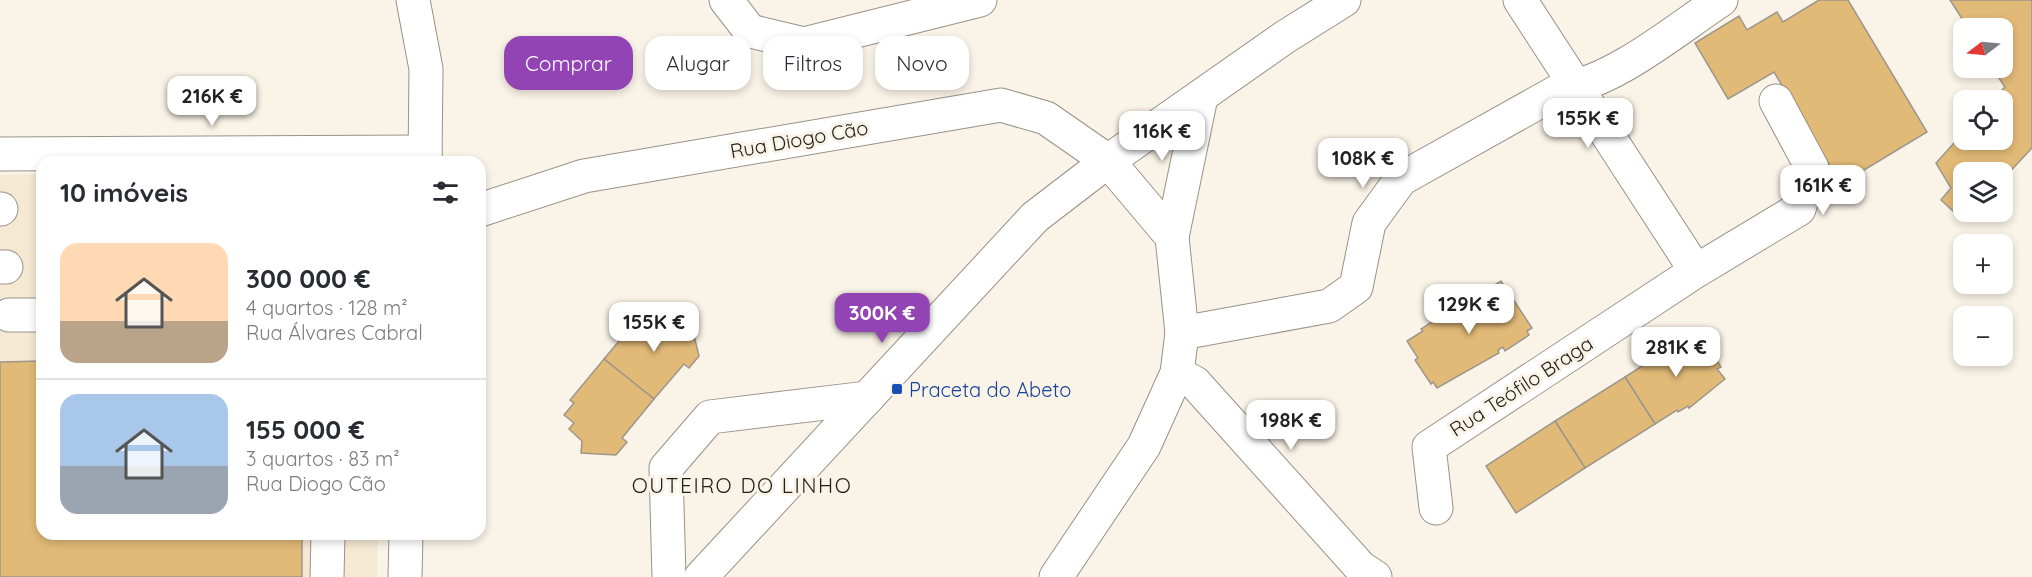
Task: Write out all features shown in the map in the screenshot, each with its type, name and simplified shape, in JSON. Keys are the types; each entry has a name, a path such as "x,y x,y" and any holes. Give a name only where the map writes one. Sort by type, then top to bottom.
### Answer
{"street":[{"path":"413,0 426,69 425,156"},
{"path":"726,0 750,31 804,44 980,0"},
{"path":"701,577 1035,217 1108,161 1285,37 1344,0"},
{"path":"1520,0 1696,271 1799,208 1812,168 1776,101"},
{"path":"1182,333 1329,306 1356,287 1369,223 1401,180 1562,89 1578,87 1611,73 1722,0"},
{"path":"1056,577 1144,446 1177,373 1182,333 1172,237 1201,97"},
{"name":"Rua Diogo Cão","path":"486,208 584,176 1001,105 1046,118 1108,161 1172,237"},
{"path":"0,154 283,156"},
{"name":"Rua Teófilo Braga","path":"1436,508 1429,447 1696,271"},
{"path":"9,315 36,315"},
{"path":"1177,373 1196,383 1361,568 1375,577"},
{"path":"669,577 666,468 710,417 867,398"},
{"path":"327,577 328,540"},
{"path":"405,577 406,540"}],"shaded area":[{"path":"36,174 36,540 378,540 377,577 0,577 0,175"}],"building":[{"path":"1819,0 1848,0 1927,132 1841,184 1774,72 1728,99 1695,43 1739,16 1747,30 1777,12 1783,22"},
{"path":"1950,0 2032,0 2032,148 2013,168 2013,162 1953,162 1953,211 1941,200 1951,188 1936,163 1953,144 1953,150 2013,150 2013,90 2002,90 2005,87 1999,78 2013,78 2013,18 1962,18"},
{"path":"1501,281 1532,328 1527,331 1529,335 1505,351 1503,347 1498,350 1499,353 1437,388 1433,382 1431,384 1415,360 1418,358 1407,341 1456,306 1458,308"},
{"path":"650,313 660,321 665,315 678,326 691,323 699,356 689,368 684,364 654,399 604,359 636,321 640,325"},
{"path":"1693,333 1701,344 1705,341 1721,367 1717,369 1725,379 1689,408 1688,406 1678,412 1677,410 1655,424 1625,377"},
{"path":"604,359 654,399 622,438 627,442 616,455 581,453 582,441 569,429 574,423 564,415 574,403 570,400"},
{"path":"36,361 36,540 302,540 302,577 0,577 0,362"},
{"path":"1625,377 1655,424 1585,468 1555,421"},
{"path":"1555,421 1585,468 1516,513 1486,466"}],"place":[{"name":"Praceta do Abeto","path":"897,389"}],"district":[{"name":"OUTEIRO DO LINHO","path":"742,485"}]}
